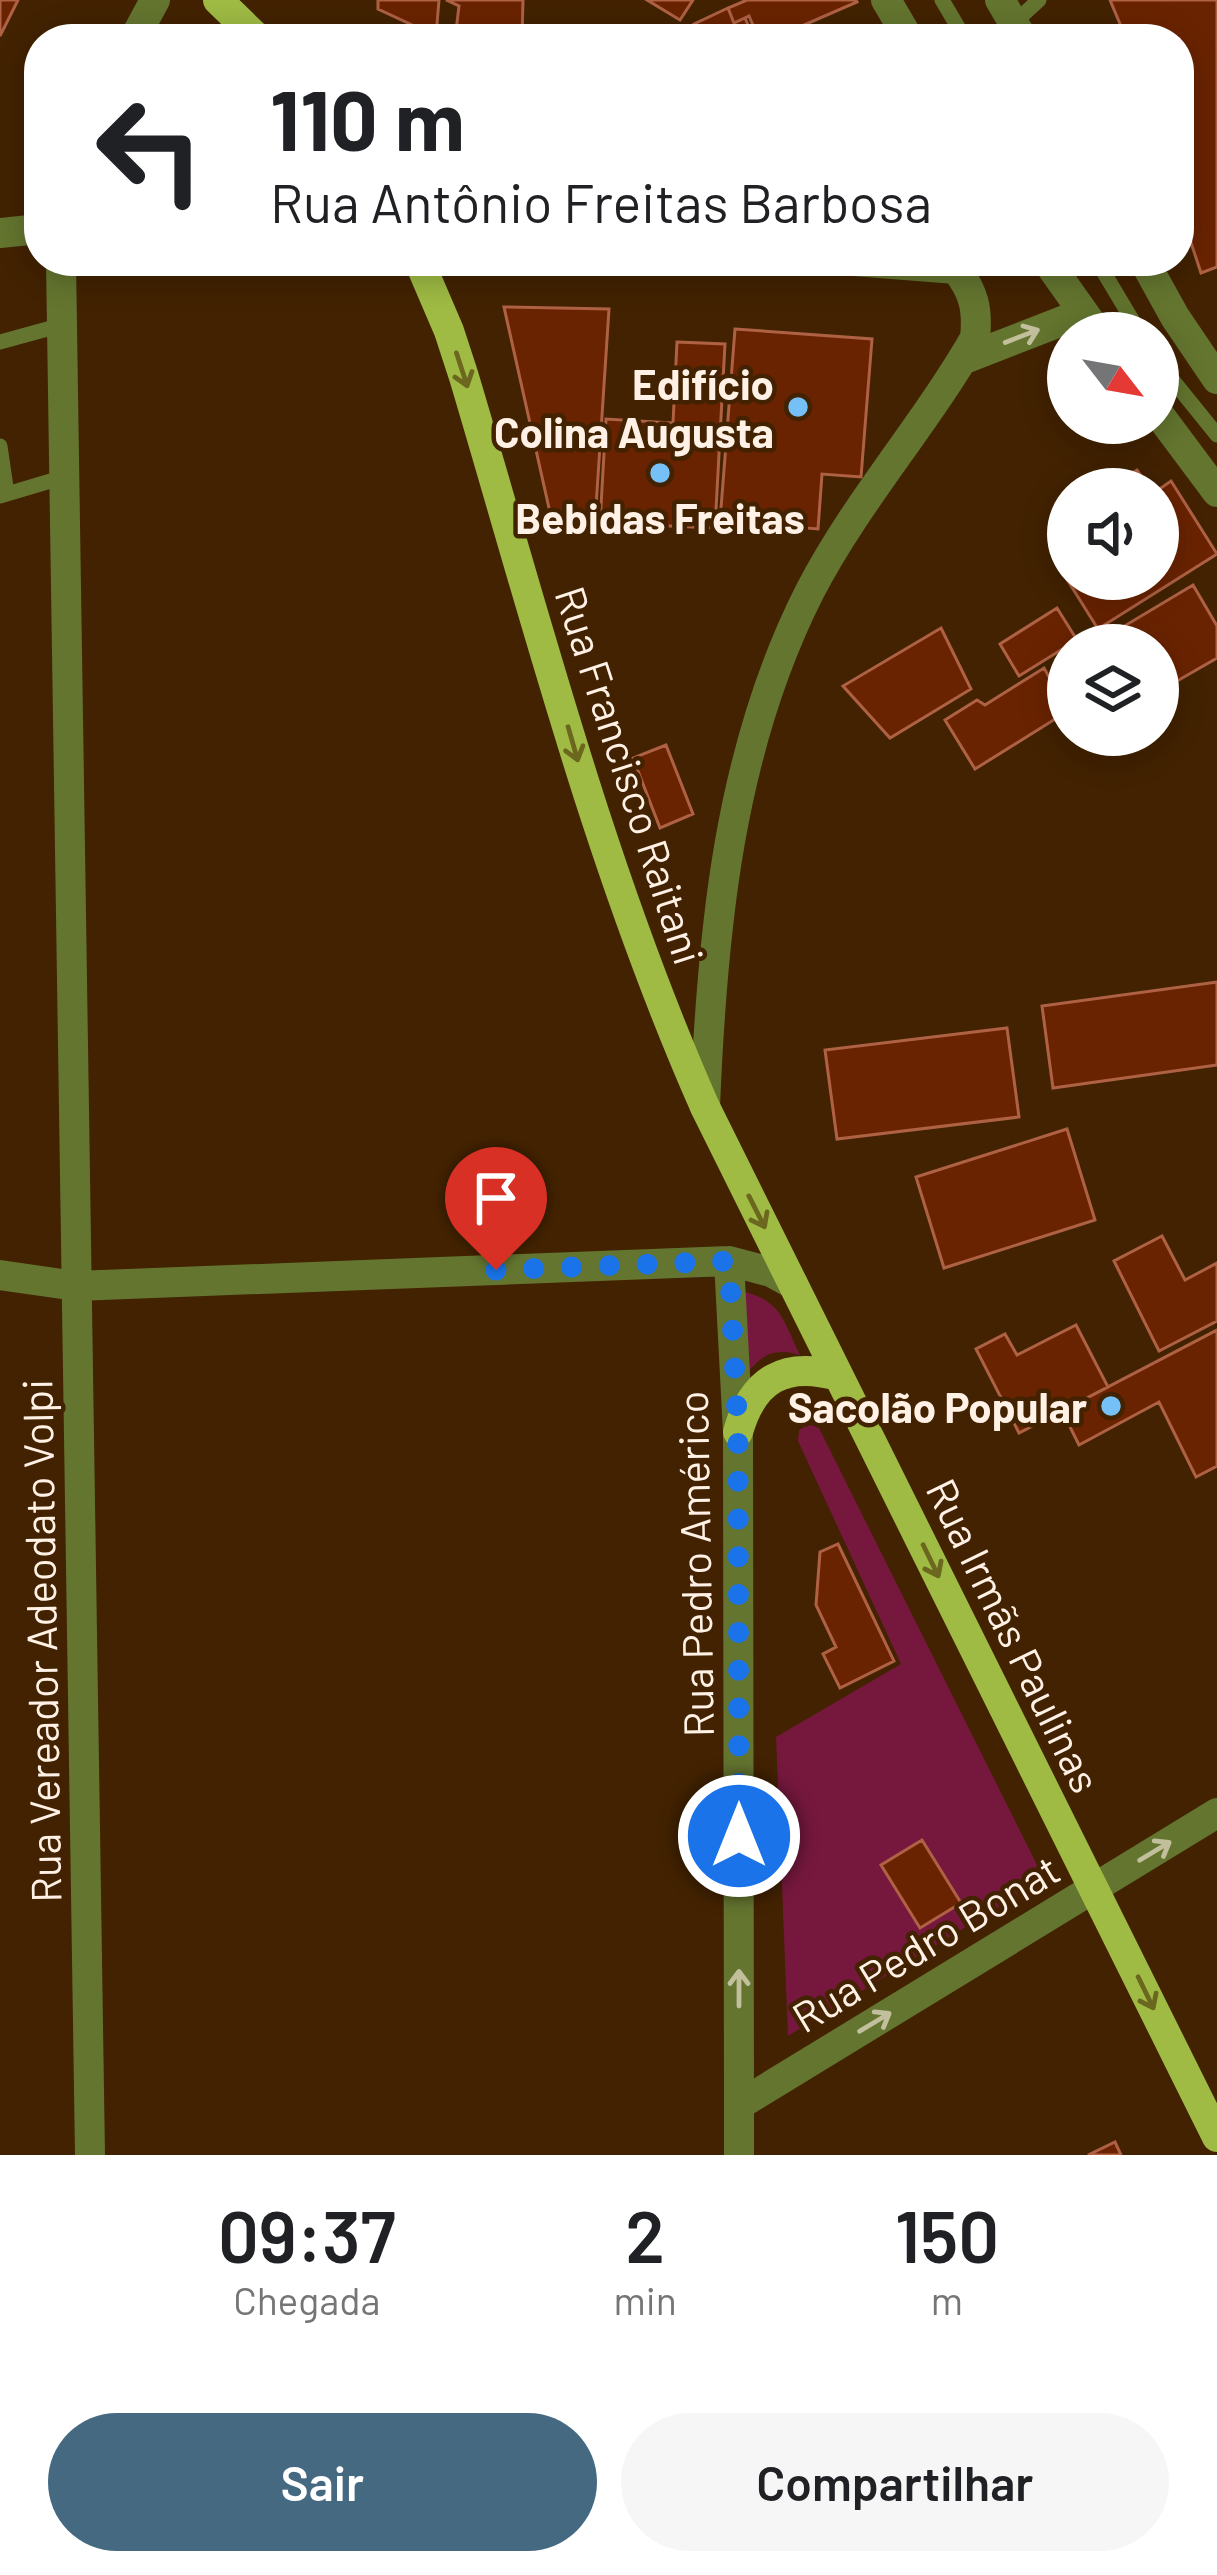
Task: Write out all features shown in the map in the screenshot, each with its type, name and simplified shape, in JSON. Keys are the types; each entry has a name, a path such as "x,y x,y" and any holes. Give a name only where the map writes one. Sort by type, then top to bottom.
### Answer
{"main road":[{"path":"218,0 243,24"},
{"name":"Rua Francisco Raitani","path":"426,276 464,376 607,856 639,948 705,1107"},
{"name":"Rua Irmãs Paulinas","path":"705,1107 1217,2137"},
{"path":"738,1432 745,1406 762,1385 785,1372 812,1369 838,1376"}],"street":[{"name":"Rua Vereador Adeodato Volpi","path":"61,276 90,2155"},
{"path":"705,1107 708,1029 726,869 738,795 758,722 811,589 975,338 978,313 966,276"},
{"path":"1057,276 1082,312"},
{"path":"1152,276 1217,379"},
{"path":"962,360 1047,335"},
{"path":"1179,441 1217,492"},
{"path":"0,1275 76,1286 729,1261 771,1272 794,1284"},
{"name":"Rua Pedro Américo","path":"729,1261 738,1432 740,2155"},
{"name":"Rua Pedro Bonat","path":"739,2105 1217,1813"}],"lane":[{"path":"1012,21 1040,0"},
{"path":"1106,276 1127,312"},
{"path":"0,342 62,325"},
{"path":"1179,388 1217,435"},
{"path":"0,446 3,495 64,477"}],"shaded area":[{"path":"740,1291 773,1306 800,1355 771,1354 749,1371"},
{"path":"809,1424 819,1428 1044,1879 788,2036 776,1737 901,1664 798,1441 799,1430"}],"building":[{"path":"0,0 18,0 0,36"},
{"path":"378,0 439,0 437,24 410,24 378,9"},
{"path":"446,0 523,0 522,24 457,24 459,6"},
{"path":"647,0 693,0 680,20"},
{"path":"747,0 857,2 806,24 752,24 749,16 734,23 728,8"},
{"path":"1110,0 1217,0 1217,267 1201,273 1194,252 1194,24 1120,24"},
{"path":"728,8 734,23 745,18 748,24 694,24"},
{"path":"504,307 609,309 595,522 553,526"},
{"name":"Edifício Colina Augusta","path":"735,329 872,339 861,477 822,474 818,529 720,521"},
{"name":"Bebidas Freitas","path":"677,342 725,344 715,528 600,523 606,419 673,423"},
{"path":"1179,494 1217,554 1179,578"},
{"path":"1193,585 1217,626 1217,658 1179,680 1179,624 1128,624 1168,600 1179,600 1179,593"},
{"path":"1080,600 1144,600 1106,624 1095,624"},
{"path":"1057,608 1067,624 1047,624 1047,659 1019,676 1000,644"},
{"path":"941,628 971,689 890,738 843,686"},
{"path":"1044,668 1047,724 975,769 945,720 977,700 985,705"},
{"path":"666,745 693,814 660,828 633,758"},
{"path":"1217,982 1217,1065 1053,1088 1042,1006"},
{"path":"1007,1028 1019,1117 837,1139 825,1050"},
{"path":"1067,1129 1095,1220 944,1268 916,1177"},
{"path":"1162,1236 1185,1280 1217,1263 1217,1321 1159,1351 1114,1261"},
{"path":"1076,1325 1108,1387 1019,1433 976,1349 1005,1334 1017,1355"},
{"name":"Sacolão Popular","path":"1217,1330 1217,1466 1196,1477 1159,1402 1079,1445 1062,1411"},
{"path":"838,1544 894,1661 840,1688 823,1654 836,1647 816,1605 820,1552"},
{"path":"922,1840 961,1903 920,1928 881,1865"},
{"path":"1115,2142 1121,2155 1088,2155"}],"place":[{"name":"Edifício Colina Augusta","path":"798,407"},
{"name":"Bebidas Freitas","path":"660,473"},
{"name":"Sacolão Popular","path":"1111,1406"}],"route":[{"path":"496,1270 729,1261 738,1432 739,1836"}]}
